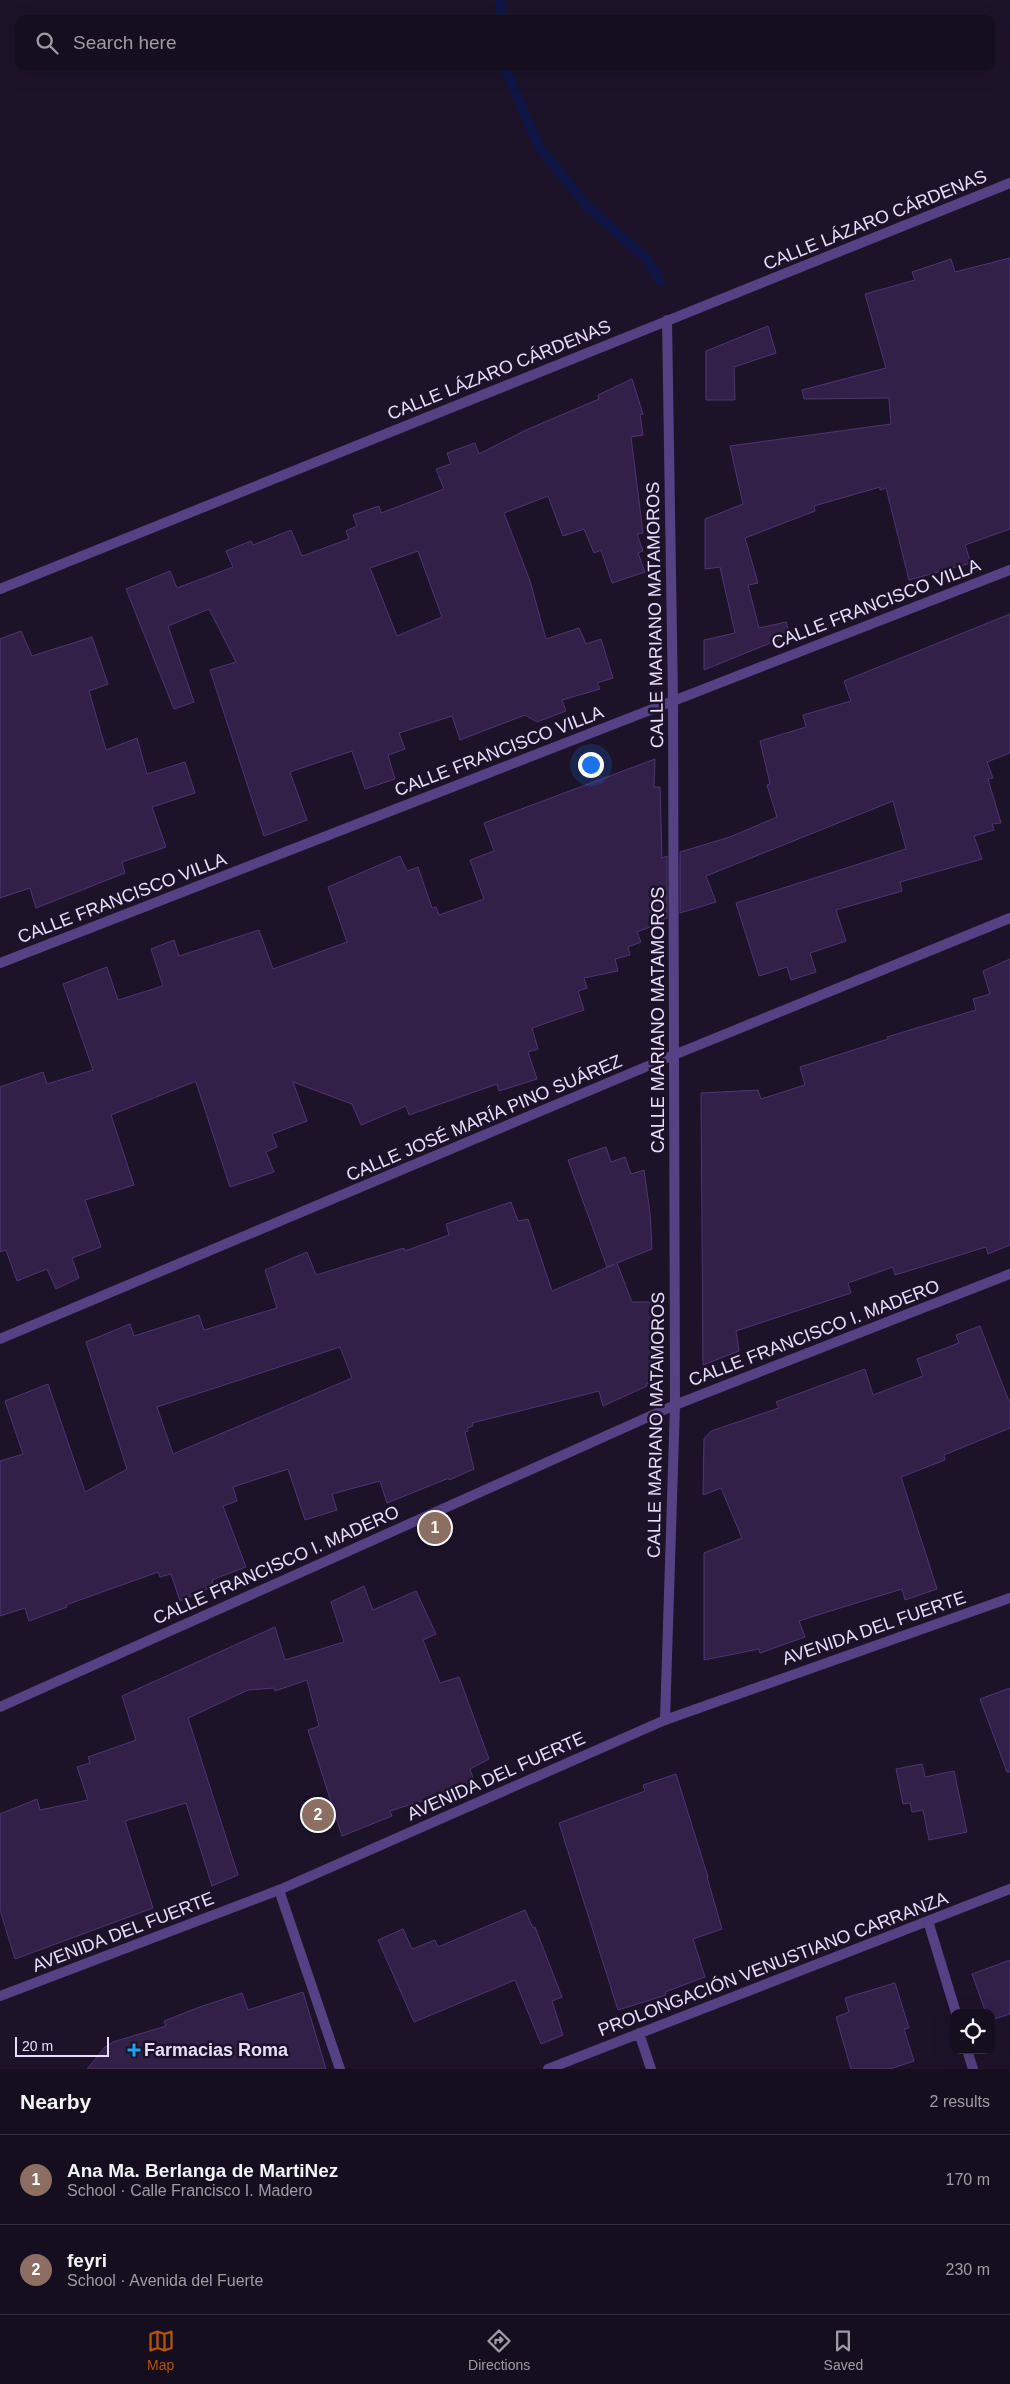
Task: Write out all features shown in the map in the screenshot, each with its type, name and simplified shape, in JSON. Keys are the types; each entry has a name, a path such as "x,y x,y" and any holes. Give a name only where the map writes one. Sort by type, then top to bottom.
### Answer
{"street":[{"name":"CALLE LÁZARO CÁRDENAS","path":"0,589 1010,183"},
{"name":"CALLE MARIANO MATAMOROS","path":"665,1720 675,1405 673,700 666,320"},
{"name":"CALLE FRANCISCO VILLA","path":"0,963 1010,570"},
{"name":"CALLE JOSÉ MARÍA PINO SUÁREZ","path":"0,1339 674,1056 1010,918"},
{"name":"CALLE FRANCISCO I. MADERO","path":"0,1706 675,1405 1010,1274"},
{"name":"AVENIDA DEL FUERTE","path":"0,1996 279,1890 665,1720 1010,1598"},
{"name":"PROLONGACIÓN VENUSTIANO CARRANZA","path":"548,2069 1010,1889"},
{"path":"279,1890 340,2069"},
{"path":"928,1921 955,2009"},
{"path":"639,2033 651,2069"},
{"path":"968,2054 972,2069"}],"building":[{"path":"1010,258 1010,529 965,545 971,563 909,580 886,488 880,490 880,487 814,506 815,511 745,538 758,583 748,585 759,628 786,622 790,635 704,670 704,640 735,633 720,567 705,569 705,519 743,504 730,446 891,424 889,398 804,399 802,390 886,368 865,294 915,280 912,272 951,259 955,272"},
{"path":"768,326 776,353 734,367 735,400 706,400 706,351"},
{"path":"632,379 643,414 640,415 643,435 631,437 643,533 637,534 643,551 638,553 645,572 612,583 601,550 594,553 584,529 563,536 548,496 504,513 530,581 546,639 579,628 586,644 601,639 613,678 597,683 600,689 562,700 566,711 537,722 525,715 460,740 452,716 399,733 405,749 388,755 395,779 365,789 352,751 290,772 307,820 264,836 210,670 236,662 209,609 168,626 194,702 174,709 126,589 170,571 177,588 233,567 226,551 251,541 253,545 291,530 302,556 349,539 346,531 357,526 353,515 379,506 381,513 444,489 436,469 451,464 447,453 475,443 479,454 526,430 599,399 598,395","holes":["418,551 442,617 397,636 370,568"]},
{"path":"1010,614 1010,753 987,762 993,778 988,779 1001,823 992,824 994,830 974,836 982,859 900,882 902,891 836,910 846,941 810,953 816,972 791,980 787,967 759,976 736,903 906,849 893,801 706,876 716,902 680,913 680,852 730,837 777,817 767,785 770,784 760,741 806,727 803,715 851,701 844,681"},
{"path":"21,631 32,656 92,637 108,684 89,691 106,750 137,738 147,774 185,762 195,793 152,807 166,847 122,862 125,873 36,908 30,888 0,898 0,639"},
{"path":"655,759 654,787 660,787 662,858 667,856 667,918 654,922 655,925 637,932 641,942 628,947 630,955 615,959 618,971 584,978 587,988 578,991 584,1010 532,1028 538,1049 528,1052 537,1079 499,1091 497,1084 409,1115 406,1106 361,1125 352,1104 293,1082 307,1121 272,1134 277,1147 266,1152 274,1172 230,1187 196,1082 194,1082 111,1115 134,1185 85,1200 101,1247 72,1258 79,1278 56,1289 47,1269 17,1281 6,1250 0,1252 0,1087 43,1072 47,1084 93,1070 63,984 107,967 118,1000 163,986 151,949 174,940 179,956 259,930 273,969 347,942 328,887 400,856 407,871 418,867 432,908 436,907 439,915 484,899 470,860 494,851 484,823"},
{"path":"1010,959 1010,1245 988,1254 986,1247 895,1275 893,1267 848,1283 851,1293 736,1331 739,1351 703,1365 701,1093 758,1090 761,1099 805,1085 800,1067 888,1039 887,1037 976,1010 973,999 990,994 983,971"},
{"path":"606,1147 611,1162 625,1157 631,1174 644,1170 650,1213 652,1249 617,1263 632,1302 653,1302 654,1383 647,1383 647,1386 603,1406 599,1391 472,1423 473,1426 467,1428 468,1431 465,1432 474,1469 387,1503 380,1481 332,1494 337,1510 305,1520 288,1469 233,1487 237,1501 223,1506 246,1567 212,1580 214,1586 180,1601 171,1574 160,1577 158,1572 66,1605 67,1607 29,1621 25,1608 0,1616 0,1461 23,1454 5,1401 48,1384 85,1492 127,1469 86,1342 130,1324 134,1336 199,1315 204,1330 277,1308 265,1270 307,1252 316,1275 404,1248 405,1251 449,1235 446,1224 511,1202 518,1221 528,1219 552,1291 615,1264 607,1267 568,1160","holes":["340,1347 352,1378 173,1454 157,1407"]},
{"path":"980,1326 1010,1404 1010,1428 944,1455 945,1460 901,1477 937,1589 905,1600 902,1589 799,1621 805,1637 760,1653 759,1649 704,1660 704,1553 742,1538 721,1488 703,1495 704,1439 711,1431 779,1408 776,1402 865,1369 873,1395 923,1376 917,1359 959,1343 956,1335"},
{"path":"364,1586 373,1610 416,1591 436,1634 423,1640 440,1683 459,1677 489,1759 470,1769 475,1784 390,1811 392,1816 342,1836 308,1730 319,1726 307,1680 275,1691 274,1688 248,1690 188,1718 238,1875 212,1886 186,1803 125,1821 153,1908 15,1959 0,1910 0,1814 37,1799 40,1810 88,1800 77,1767 90,1763 88,1757 136,1740 122,1696 275,1627 285,1660 344,1642 331,1602"},
{"path":"1010,1688 1010,1772 1007,1772 980,1699"},
{"path":"922,1764 925,1777 954,1771 967,1832 929,1840 923,1810 912,1812 910,1803 903,1804 896,1769"},
{"path":"676,1774 722,1929 693,1939 705,1977 665,1992 666,1995 618,2010 559,1823 645,1791 643,1785"},
{"path":"525,1910 533,1928 535,1927 562,1997 552,2001 563,2035 541,2044 515,1980 414,2022 378,1940 403,1929 412,1949 435,1940 438,1947"},
{"path":"1010,1960 1010,2014 995,2019 995,2009 985,2009 972,1974"},
{"path":"895,1983 909,2028 904,2029 914,2061 890,2069 851,2069 836,2017 849,2012 845,1998"},
{"path":"303,1992 326,2069 87,2069 105,2047 113,2042 166,2026 164,2021 197,2008 242,1993 248,2010"}],"waterway":[{"path":"500,0 502,15"},
{"path":"506,70 539,147 587,206 646,258 660,281"}],"place":[{"name":"Ana Ma. Berlanga de MartiNez","path":"435,1528"},
{"name":"feyri","path":"318,1815"},
{"name":"Farmacias Roma","path":"134,2050"}]}
